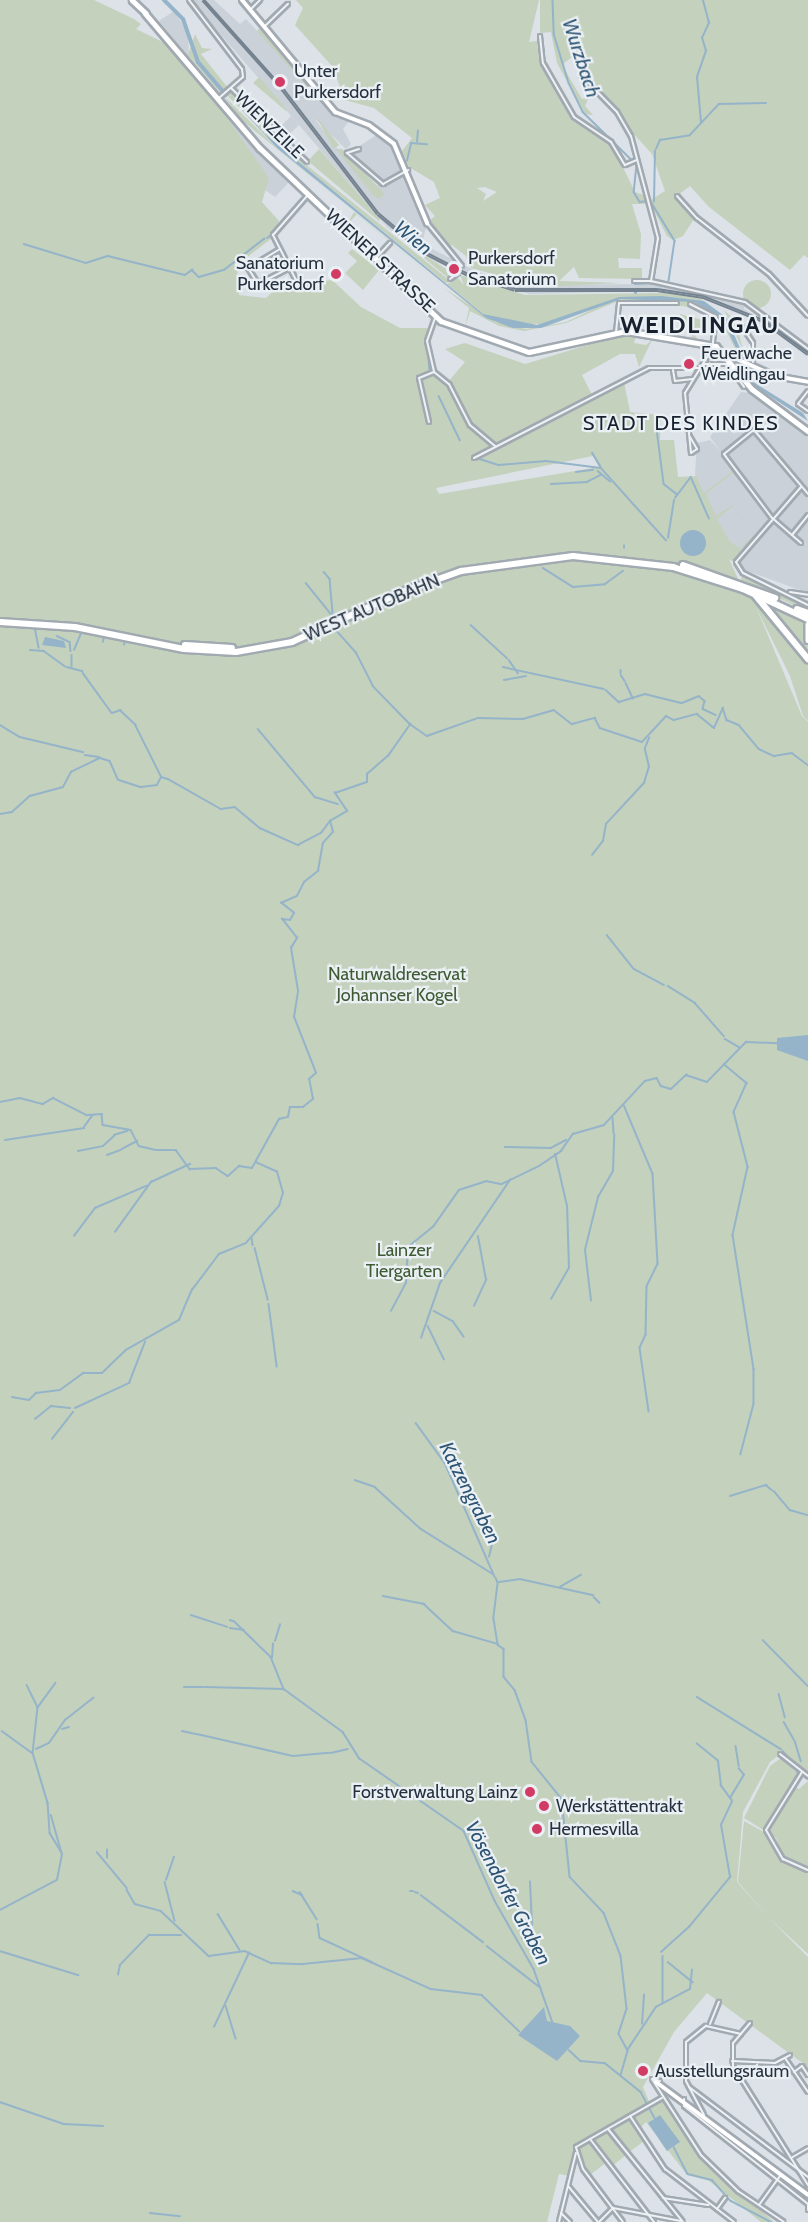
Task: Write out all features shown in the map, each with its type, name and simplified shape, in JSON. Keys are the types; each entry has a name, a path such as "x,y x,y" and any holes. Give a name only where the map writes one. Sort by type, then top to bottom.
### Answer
{"highway":[{"name":"WEST AUTOBAHN","path":"0,620 74,623 186,645 236,648 291,638 400,588 460,567 573,552 674,563 731,579 805,613"},
{"name":"WEST AUTOBAHN","path":"0,620 75,627 184,649 236,652 292,642 402,591 461,571 562,557 653,563 748,591 805,613"},
{"path":"748,591 774,612 808,659"}],"main road":[{"name":"WIENER STRASSE","path":"132,1 309,195 436,316 462,330 514,349 541,352 616,332"},
{"path":"616,332 713,345 731,354 749,387 808,431"},
{"path":"808,624 808,640"}],"street":[{"path":"189,0 242,69 243,77 220,98"},
{"path":"242,0 335,112 389,139 408,170 427,223 462,266"},
{"path":"250,10 260,0"},
{"path":"264,26 288,4"},
{"path":"540,36 543,63 574,117 606,138 628,164 637,160"},
{"path":"581,75 622,117 637,160 658,242 651,281"},
{"name":"WIENZEILE","path":"230,89 307,162"},
{"path":"359,148 347,153 383,184 408,170"},
{"path":"296,280 273,236 309,195"},
{"path":"678,196 692,214 769,274 808,316"},
{"path":"375,259 390,243"},
{"path":"280,249 249,266 256,283 289,268"},
{"path":"450,279 458,273"},
{"path":"634,281 669,283 739,299 808,349"},
{"path":"616,332 619,303 677,303"},
{"path":"689,437 696,446 694,453 691,453 689,437 685,393 713,345 716,316 690,304"},
{"path":"436,316 427,341 432,373 449,384 470,425 495,446"},
{"path":"737,319 753,342 753,362"},
{"path":"731,354 745,358 776,376 808,382"},
{"path":"703,364 728,364 744,387"},
{"path":"474,458 639,373 700,368"},
{"path":"674,370 675,381 693,379"},
{"path":"429,422 419,378 432,373"},
{"path":"808,391 798,404 808,411"},
{"path":"801,543 774,520 723,454 754,430 808,494"},
{"path":"801,487 736,562 743,573 778,588 808,595"},
{"path":"792,535 808,515"},
{"path":"778,588 805,613"},
{"path":"780,1754 808,1776"},
{"path":"802,1772 766,1830 783,1860 808,1870"},
{"path":"710,2026 719,2002"},
{"path":"750,2023 730,2050 732,2061 790,2161 808,2185"},
{"path":"704,2115 689,2087 684,2048 690,2036 710,2026 741,2034"},
{"path":"732,2061 775,2063 790,2055"},
{"path":"785,2058 808,2092"},
{"path":"794,2072 802,2066 808,2075"},
{"path":"658,2081 663,2099 700,2155 759,2205 784,2222"},
{"path":"658,2081 808,2195"},
{"path":"689,2087 790,2161 808,2177"},
{"path":"559,2222 577,2150 590,2138 663,2099"},
{"path":"684,2099 684,2106 808,2204 808,2210"},
{"path":"630,2116 665,2169 734,2222"},
{"path":"608,2128 683,2222"},
{"path":"590,2138 654,2222"},
{"path":"790,2161 808,2148"},
{"path":"577,2150 583,2169"},
{"path":"575,2160 623,2222"},
{"path":"759,2205 781,2175"},
{"path":"568,2186 599,2222 613,2208"},
{"path":"662,2198 711,2206"},
{"path":"717,2209 725,2198"},
{"path":"613,2208 683,2222"},
{"path":"561,2213 570,2222"}],"shaded area":[{"path":"191,0 214,0 240,24 246,19 257,31 262,26 335,114 349,121 343,129 351,144 346,149 314,118 370,191 380,183 347,154 378,134 390,143 406,170 426,228 422,243 434,250 478,272 523,285 661,284 713,293 745,304 744,309 794,339 808,356 761,322 696,296 654,291 530,294 486,284 436,262 387,227"},
{"path":"174,11 188,33 189,57 159,21"},
{"path":"225,110 290,181 275,197 265,190 268,178 233,131"},
{"path":"291,116 299,125 283,140 275,132"},
{"path":"741,392 752,393 808,437 808,593 742,569 740,561 746,554 740,552 733,559 695,474 697,443 710,440 721,452 710,437"}],"green space":[{"name":"Lainzer Tiergarten","path":"0,0 94,0 134,19 141,24 136,29 171,46 195,72 269,178 262,202 279,221 272,238 237,265 239,295 266,298 279,286 332,280 361,307 400,328 428,328 425,345 434,374 447,383 465,362 445,349 465,343 525,364 627,333 637,334 634,343 646,345 652,340 639,367 635,354 620,354 582,375 593,397 624,382 630,412 661,415 660,440 674,440 678,477 696,476 704,493 733,471 745,487 733,473 706,494 716,516 733,506 717,519 730,542 743,550 735,563 729,559 744,592 756,598 808,661 808,721 803,716 790,676 756,607 802,716 808,722 808,1775 780,1754 770,1762 743,1812 737,1882 768,1917 738,1882 744,1821 774,1838 783,1861 808,1871 808,1954 769,1918 808,1957 808,2067 707,1993 674,2032 643,2087 650,2104 574,2145 570,2176 559,2174 547,2222 0,2222","holes":["593,456 599,467 439,494 436,488"]},
{"path":"296,0 539,0 529,42 537,41 539,58 571,118 612,145 635,192 646,196 647,204 632,204 641,234 640,259 618,258 619,268 642,268 642,279 579,278 574,267 559,281 620,283 540,287 471,268 466,256 452,245 447,248 428,222 435,216 425,205 440,198 434,182 409,167 402,151 412,138 374,108 345,100 332,66 295,25 303,8","holes":["485,187 497,192 483,201 486,194 477,188"]},
{"path":"540,0 808,0 808,258 804,255 790,270 709,207 690,186 678,195 673,189 694,219 683,236 673,240 667,236 649,201 665,191 652,154 594,91 573,56 562,65 582,99 589,97 585,106 593,115 585,114 557,63 551,32 540,33"},
{"path":"262,26 304,71 333,116 257,31"},
{"path":"195,34 202,48 212,49 201,54 228,88 221,94 188,55"},
{"path":"259,77 287,110 286,111 253,83"},
{"path":"231,91 268,134 449,280 446,283 266,135 226,94"},
{"path":"224,96 277,148 353,211 243,121 248,130"},
{"path":"316,116 339,145 338,146 333,148"},
{"path":"319,149 380,219 379,221 308,161"},
{"path":"336,149 342,149 385,194 379,199 372,194"},
{"path":"354,212 357,214 346,226"},
{"path":"352,249 379,270 363,290 345,273 357,261 348,253"},
{"path":"426,256 449,271 447,277 424,258"},
{"path":"460,275 525,295 664,293 703,301 619,297 546,324 510,324 483,314 447,284 458,278 464,285"},
{"path":"757,280 767,284 771,294 767,304 757,308 747,304 743,294 747,284"},
{"path":"444,288 495,322 526,329 566,322 621,299 673,299 695,302 705,308 618,301 566,323 524,331 499,326 470,311 465,327 469,308"},
{"path":"724,310 744,329 739,334 743,350"},
{"path":"680,314 706,321 706,335 698,327 693,332 698,340 692,339 690,321 681,324"},
{"path":"719,316 731,332 736,351 724,326 718,324 715,333"},
{"path":"755,534 756,536 745,548 742,546"},
{"path":"742,575 792,595 808,612 741,580"},
{"path":"767,603 807,622 808,657 775,611"},
{"path":"781,1758 798,1774 793,1786 799,1789 808,1781 808,1869 783,1857 776,1838 744,1818 770,1766"},
{"path":"663,2100 708,2164 774,2222 761,2222 708,2180 687,2175 668,2150 679,2143 655,2117 649,2124 658,2138 646,2122 639,2129 632,2116"},
{"path":"685,2103 779,2175 779,2177 776,2179"},
{"path":"629,2119 644,2141 628,2153 610,2129"},
{"path":"607,2130 626,2155 612,2166 592,2139"},
{"path":"590,2140 607,2162 590,2175 578,2147"}],"water":[{"path":"226,93 266,135 483,314 537,325 619,297 661,296 704,301 727,318 755,383 803,413 808,421 753,385 722,318 695,302 621,299 541,328 513,328 486,318 277,148"},
{"path":"693,530 702,534 706,543 702,552 693,556 684,552 680,543 684,534"},
{"path":"45,637 64,641 66,648 42,645"},
{"path":"808,1035 808,1061 777,1050 777,1038"},
{"path":"544,2007 547,2021 570,2026 580,2036 557,2061 518,2035"},
{"path":"660,2115 680,2142 667,2151 648,2123"}],"waterway":[{"name":"Wien","path":"164,0 183,19 198,62 226,95"},
{"path":"253,9 263,0"},
{"name":"Wurzbach","path":"553,0 554,34 569,83 583,112 637,165 634,192 640,202 646,201"},
{"path":"701,122 697,77 706,51 702,38 709,23 703,0"},
{"path":"656,149 660,140 690,135 719,104 766,103"},
{"path":"417,142 418,131"},
{"path":"407,161 411,143 427,144"},
{"path":"654,202 655,151"},
{"path":"298,209 308,199"},
{"name":"Wurzbach","path":"650,200 675,241 669,281"},
{"path":"267,238 279,230"},
{"path":"272,236 278,248"},
{"path":"24,244 86,263 108,256 185,275 192,270 199,277 224,270 264,239"},
{"path":"279,251 287,266"},
{"name":"Wurzbach","path":"635,284 655,283"},
{"path":"427,336 430,369"},
{"path":"439,396 460,440"},
{"path":"657,429 664,484 677,494"},
{"path":"480,459 499,465 546,461 601,468 592,453"},
{"path":"602,469 666,540"},
{"path":"576,472 593,470"},
{"path":"598,471 610,481"},
{"path":"551,484 587,482 601,475"},
{"path":"675,498 691,477"},
{"path":"692,479 709,518"},
{"path":"668,538 674,500"},
{"path":"543,568 573,587 605,584 623,571"},
{"path":"324,572 330,579 333,617"},
{"path":"306,583 331,614"},
{"path":"471,625 507,658"},
{"path":"35,627 39,648"},
{"path":"336,630 356,652 373,686 410,724"},
{"path":"74,650 82,631"},
{"path":"103,642 104,635"},
{"path":"57,636 70,642 71,651"},
{"path":"124,645 125,639"},
{"path":"30,650 44,651 65,666"},
{"path":"72,655 72,666"},
{"path":"509,660 518,673"},
{"path":"67,667 82,671"},
{"path":"503,667 604,689"},
{"path":"83,673 112,713 121,710"},
{"path":"621,675 625,681"},
{"path":"504,680 526,676"},
{"path":"626,683 633,698"},
{"path":"606,690 619,702 645,694 682,703 699,696 705,701 703,709 716,715"},
{"path":"157,1150 176,1150 190,1169 216,1168 228,1176 239,1166 252,1168 279,1119 288,1117 290,1107 303,1107 313,1099 309,1079 316,1073 294,1017 298,991 291,948 297,938 282,919 290,920 294,913 281,903 297,896 304,882 318,871 323,843 333,832 330,821 347,811 335,793 367,782 367,774 388,756 410,724 427,736 478,718 523,719 554,710 572,724 595,718 600,728 642,742 666,716 674,720 697,714 714,728 723,708 727,720 739,725 759,749 774,756 792,753 808,765"},
{"path":"120,710 136,725"},
{"path":"0,725 20,737 83,752"},
{"path":"136,726 161,776"},
{"path":"258,729 315,797 338,804"},
{"path":"645,748 649,738"},
{"path":"592,855 603,841 606,824 644,783 649,767 645,749"},
{"path":"85,755 99,757"},
{"path":"0,814 12,812 30,796 63,787 71,772 100,758 110,761 118,779"},
{"path":"119,780 141,787 157,785 161,777 168,779 221,809 235,807 260,828 298,845 321,833 330,821"},
{"path":"607,935 634,969 664,985"},
{"path":"668,986 695,1003 724,1036"},
{"path":"725,1039 739,1047"},
{"path":"391,1311 406,1283 408,1247 433,1227 459,1190 486,1181 502,1184 539,1166 561,1151 573,1134 604,1125 645,1081 657,1078 661,1086 671,1089 686,1075 707,1082 746,1042 778,1043"},
{"path":"724,1064 747,1083 734,1112 748,1167 733,1235 754,1369 754,1404 741,1454"},
{"path":"0,1102 20,1098 43,1104 53,1098 87,1115"},
{"path":"624,1105 653,1174 658,1264 647,1287 646,1335 640,1348 649,1411"},
{"path":"88,1115 102,1114 103,1125 131,1130 139,1146 156,1150"},
{"path":"84,1127 92,1116"},
{"path":"613,1118 614,1133"},
{"path":"5,1140 84,1128"},
{"path":"114,1135 127,1131"},
{"path":"591,1301 585,1250 598,1197 613,1171 614,1135"},
{"path":"78,1151 103,1146 114,1136"},
{"path":"505,1147 551,1148 566,1140"},
{"path":"122,1149 137,1141"},
{"path":"107,1155 121,1150"},
{"path":"551,1299 569,1268 567,1206 555,1154"},
{"path":"12,1397 29,1400 36,1393 60,1390 83,1373 102,1373 126,1350 179,1320 192,1290 219,1254 246,1243 279,1206 283,1193 277,1172 257,1163"},
{"path":"115,1232 151,1182 190,1164"},
{"path":"421,1338 440,1283 510,1180"},
{"path":"74,1236 95,1208 146,1186"},
{"path":"474,1306 486,1280 478,1237"},
{"path":"252,1238 253,1245"},
{"path":"255,1248 268,1299"},
{"path":"269,1304 277,1366"},
{"path":"434,1311 453,1321 464,1337"},
{"path":"428,1326 444,1359"},
{"path":"75,1408 129,1383 145,1342"},
{"path":"35,1419 51,1406 70,1408"},
{"path":"52,1439 73,1412"},
{"name":"Katzengraben","path":"416,1423 445,1463 495,1577"},
{"path":"355,1480 375,1487 421,1529 493,1574"},
{"path":"730,1496 766,1485 772,1490"},
{"path":"774,1491 790,1510 808,1515"},
{"name":"Katzengraben","path":"489,1557 492,1544"},
{"path":"560,1587 581,1575"},
{"name":"Katzengraben","path":"496,1578 498,1583"},
{"path":"499,1582 520,1579 593,1595"},
{"name":"Katzengraben","path":"498,1584 494,1619 498,1645 504,1649 504,1677 515,1690 526,1720 532,1762 562,1799 570,1877 604,1913 621,1956 627,2009 619,2034 628,2051 621,2075"},
{"path":"383,1596 424,1604 453,1631 498,1644"},
{"path":"594,1597 600,1603"},
{"path":"191,1615 227,1627"},
{"name":"Vösendorfer Graben","path":"234,1621 271,1657 284,1689 343,1732 359,1758 464,1831 495,1901 534,1969 553,2023"},
{"path":"275,1641 280,1625"},
{"path":"230,1628 244,1630"},
{"path":"763,1640 808,1686"},
{"path":"272,1658 273,1644"},
{"path":"56,1683 38,1708 33,1753 48,1803 50,1833 62,1853"},
{"path":"27,1685 38,1708"},
{"path":"184,1687 203,1687"},
{"path":"205,1687 283,1689"},
{"path":"779,1694 785,1717"},
{"path":"697,1697 781,1749"},
{"path":"36,1749 49,1743 65,1720 93,1698"},
{"path":"784,1722 794,1739"},
{"path":"62,1729 69,1727"},
{"path":"2,1731 32,1753"},
{"path":"182,1731 196,1734"},
{"path":"197,1734 293,1756 329,1753"},
{"path":"795,1741 801,1761"},
{"path":"661,1952 689,1927 730,1877 721,1825 732,1801 721,1786 718,1761 697,1744"},
{"path":"736,1746 739,1766"},
{"path":"331,1753 348,1749"},
{"path":"783,1751 794,1764"},
{"path":"795,1768 799,1774"},
{"path":"730,1798 744,1775 739,1769"},
{"path":"0,1910 57,1880 62,1855 51,1816"},
{"path":"107,1850 107,1858"},
{"path":"97,1852 127,1888"},
{"path":"166,1880 174,1857"},
{"path":"165,1882 175,1921"},
{"path":"522,1939 532,1925 530,1882"},
{"path":"127,1890 135,1904 161,1911 209,1956 245,1951 271,1963 303,1964 362,1958 431,1989 482,1995 519,2031"},
{"path":"293,1891 302,1895"},
{"path":"300,1892 317,1919"},
{"path":"421,1895 483,1942"},
{"path":"218,1914 240,1950"},
{"path":"318,1924 320,1938 372,1962"},
{"path":"118,1975 120,1965 149,1935 181,1935"},
{"path":"487,1946 541,1988"},
{"path":"0,1951 78,1975"},
{"path":"214,2027 249,1953"},
{"path":"663,1956 663,2002"},
{"path":"668,1962 693,1982"},
{"path":"628,2049 656,2007 690,1989 692,1970"},
{"path":"642,2024 644,1995"},
{"path":"226,2006 236,2039"},
{"name":"Katzengraben","path":"569,2050 581,2061 605,2063 641,2092 655,2118"},
{"path":"0,2102 64,2124 103,2126"},
{"path":"674,2147 688,2174 712,2180 731,2201 771,2222"},
{"path":"150,2213 180,2216"}],"railway":[{"path":"203,0 280,86 378,214 423,252 468,275 515,290 657,290 703,297 763,321 808,354"}],"place":[{"name":"Unter Purkersdorf","path":"280,82"},
{"name":"Purkersdorf Sanatorium","path":"454,269"},
{"name":"Sanatorium Purkersdorf","path":"336,274"},
{"name":"Feuerwache Weidlingau","path":"689,364"},
{"name":"Forstverwaltung Lainz","path":"530,1792"},
{"name":"Werkstättentrakt","path":"544,1806"},
{"name":"Hermesvilla","path":"537,1829"},
{"name":"Ausstellungsraum","path":"643,2071"}],"district":[{"name":"WEIDLINGAU","path":"700,325"},
{"name":"STADT DES KINDES","path":"681,423"}],"park label":[{"name":"Naturwaldreservat Johannser Kogel","path":"397,985"}]}
